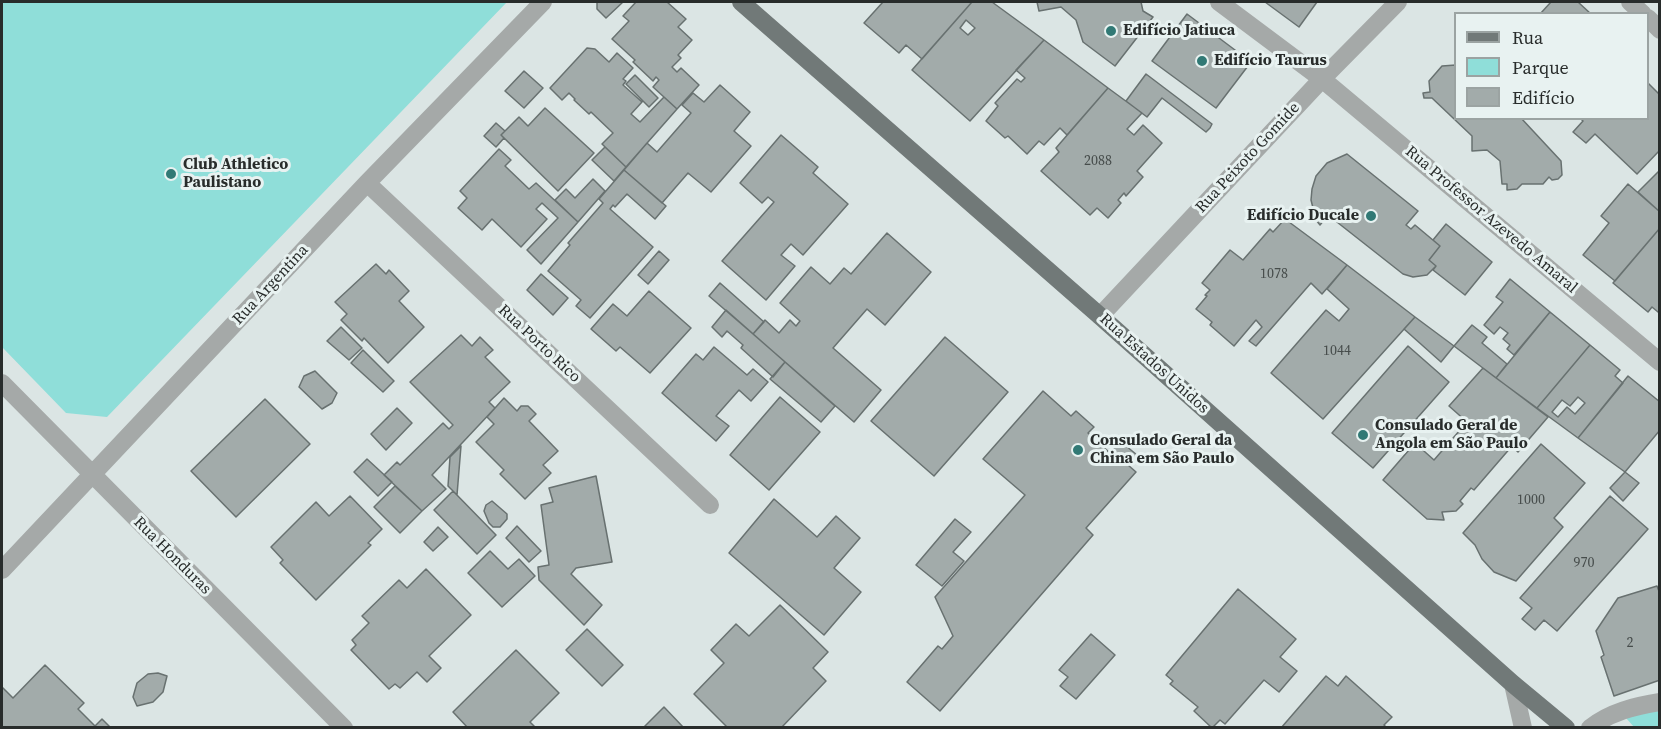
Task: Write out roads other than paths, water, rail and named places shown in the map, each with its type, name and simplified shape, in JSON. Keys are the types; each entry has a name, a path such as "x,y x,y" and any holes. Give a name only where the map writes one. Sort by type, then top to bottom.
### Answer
{"main road":[{"name":"Rua Estados Unidos","path":"741,2 1100,316 1513,684 1566,728"}],"street":[{"name":"Rua Argentina","path":"2,570 367,183 543,2"},
{"name":"Rua Professor Azevedo Amaral","path":"1219,2 1322,79 1659,362"},
{"name":"Rua Peixoto Gomide","path":"1100,316 1322,79 1398,2"},
{"name":"Rua Porto Rico","path":"367,183 710,505"},
{"name":"Rua Honduras","path":"2,383 344,728"},
{"path":"1513,684 1523,728"},
{"path":"1590,728 1607,716 1639,705 1659,702"}],"place":[{"name":"Edifício Jatiuca","path":"1111,31"},
{"name":"Edifício Taurus","path":"1202,61"},
{"name":"Club Athletico Paulistano","path":"171,174"},
{"name":"Edifício Ducale","path":"1371,216"},
{"name":"Consulado Geral de Angola em São Paulo","path":"1363,435"},
{"name":"Consulado Geral da China em São Paulo","path":"1078,450"}]}
